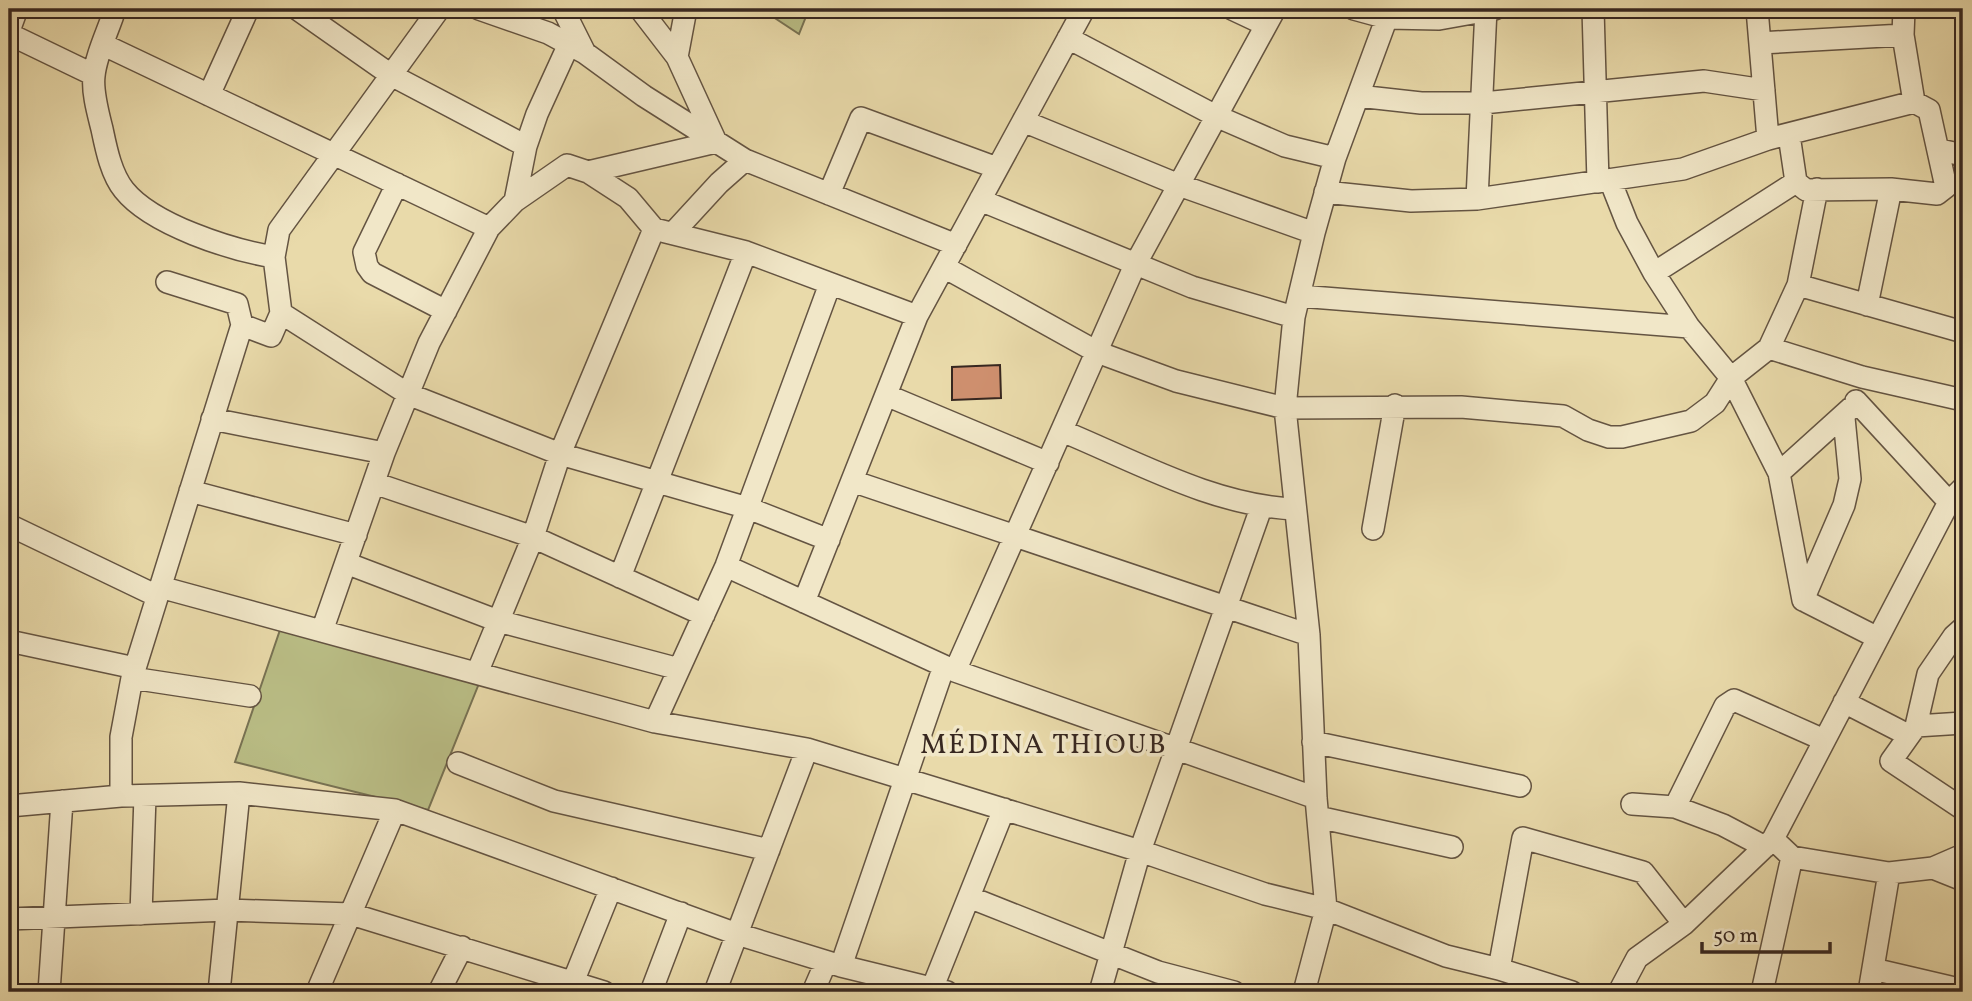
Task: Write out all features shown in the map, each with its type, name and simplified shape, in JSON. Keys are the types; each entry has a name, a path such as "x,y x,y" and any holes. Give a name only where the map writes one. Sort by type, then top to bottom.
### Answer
{"street":[{"path":"17,9 9,32 94,75"},
{"path":"115,9 94,75 99,117 108,155 123,189 138,202 183,229 239,251 274,257"},
{"path":"297,9 391,75 526,146"},
{"path":"242,326 271,336 281,313 274,257 279,230 439,9"},
{"path":"479,9 548,33 577,48 644,96 745,160 956,245"},
{"path":"563,9 577,48"},
{"path":"640,9 677,57 716,142"},
{"path":"677,57 686,9"},
{"path":"804,602 917,316 1084,9"},
{"path":"813,992 833,964 950,669 1015,537 1135,265 1271,17 1233,9"},
{"path":"1354,9 1439,19 1495,9"},
{"path":"1477,198 1486,9"},
{"path":"1592,9 1595,92 1604,181 1654,273 1689,327 1731,378 1779,473 1803,600"},
{"path":"944,267 1097,352 1176,381 1285,408 1395,405 1461,407 1563,416 1588,430 1609,437 1622,437 1691,421 1715,403 1731,378 1769,348 1798,285 1807,185 1779,137 1764,90 1757,9"},
{"path":"1904,9 1903,35 1914,102"},
{"path":"209,95 240,11"},
{"path":"1304,992 1326,909 1317,807 1308,635 1285,408 1296,306 1314,233 1335,158 1388,13"},
{"path":"1760,43 1903,35"},
{"path":"1068,38 1216,116 1285,146 1335,158"},
{"path":"104,45 489,228"},
{"path":"515,201 526,146 537,114 577,48"},
{"path":"1358,96 1421,103 1483,103 1704,81 1764,90"},
{"path":"1325,192 1411,201 1477,198 1604,181 1683,169 1779,137 1914,102 1929,110 1947,187 1943,192 1807,185 1654,273"},
{"path":"829,194 861,118 998,168"},
{"path":"1023,121 1179,186 1314,233"},
{"path":"588,172 716,142"},
{"path":"1940,150 1963,155"},
{"path":"477,673 533,537 560,454 664,231 745,160"},
{"path":"322,631 384,453 408,394 446,311 489,228 515,201 567,165 588,172 628,198 664,231 746,252 917,316"},
{"path":"397,184 364,252 367,266 372,273 446,311"},
{"path":"1867,305 1891,189"},
{"path":"980,200 1192,287 1296,306 1689,327"},
{"path":"620,577 746,252"},
{"path":"121,796 121,737 134,673 242,326 237,304 167,282"},
{"path":"655,722 726,566 830,284"},
{"path":"1798,285 1963,331"},
{"path":"281,313 408,394 560,454 748,508 829,540"},
{"path":"1769,348 1862,377 1963,401"},
{"path":"1803,600 1844,505 1850,479 1850,409 1862,377"},
{"path":"886,395 1048,463"},
{"path":"1373,529 1395,405"},
{"path":"1779,473 1850,409"},
{"path":"1619,992 1637,958 1684,924 1769,843 1956,495 1850,409"},
{"path":"212,419 384,453"},
{"path":"1062,430 1200,488 1261,508 1294,509"},
{"path":"852,481 1308,635"},
{"path":"374,482 533,537 704,615"},
{"path":"190,491 356,534"},
{"path":"1101,992 1140,850 1261,508"},
{"path":"9,525 159,592 322,631 655,722 807,749 1140,850 1265,894 1326,909 1446,956 1572,992"},
{"path":"346,563 498,621 679,669"},
{"path":"726,566 950,669 1177,749 1317,807 1452,847"},
{"path":"1803,600 1878,638"},
{"path":"1963,628 1954,636 1928,674 1912,730 1891,761 1963,810"},
{"path":"9,641 134,673 250,696"},
{"path":"1675,807 1725,706 1734,700 1824,740"},
{"path":"1844,702 1912,730 1963,723"},
{"path":"1313,742 1520,786"},
{"path":"715,992 807,749"},
{"path":"458,763 554,801 769,850"},
{"path":"9,806 121,796 239,793 395,810 737,934 833,964 881,984 940,990 969,897 1003,809"},
{"path":"219,992 239,793"},
{"path":"141,914 145,796"},
{"path":"49,992 57,917 62,802"},
{"path":"1632,804 1675,807 1769,843 1792,857 1889,873 1933,868 1963,855"},
{"path":"317,992 395,810"},
{"path":"1499,969 1523,838 1643,872 1684,924"},
{"path":"1762,992 1792,857"},
{"path":"1933,868 1963,880"},
{"path":"1869,992 1889,873"},
{"path":"573,982 611,888"},
{"path":"969,897 1110,955 1158,972 1234,992"},
{"path":"9,919 227,910 351,914 604,992"},
{"path":"651,992 681,913"},
{"path":"439,992 462,947"},
{"path":"1873,969 1963,990"}],"green space":[{"path":"761,9 809,9 799,34"},
{"path":"281,627 480,681 428,810 235,762"}],"building":[{"path":"1000,365 1001,398 952,400 952,367"}],"district":[{"name":"MÉDINA THIOUB","path":"1044,745"}]}
